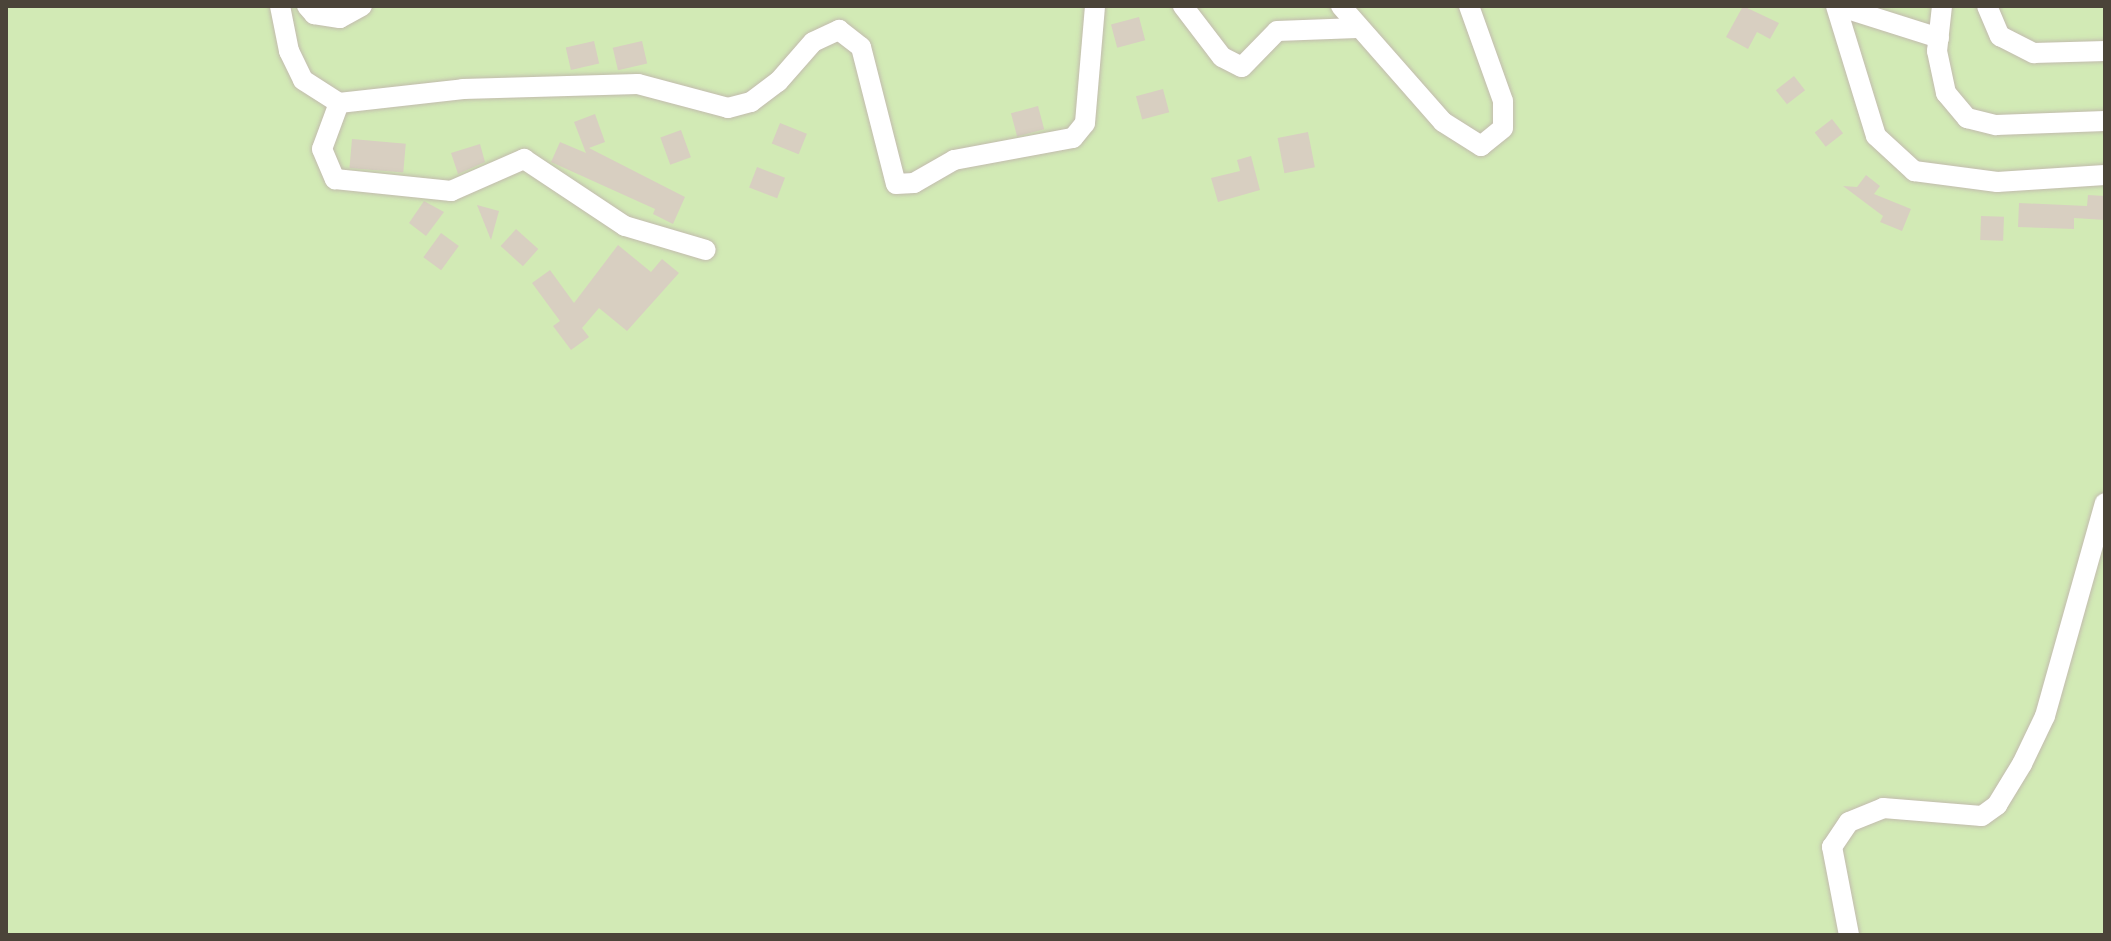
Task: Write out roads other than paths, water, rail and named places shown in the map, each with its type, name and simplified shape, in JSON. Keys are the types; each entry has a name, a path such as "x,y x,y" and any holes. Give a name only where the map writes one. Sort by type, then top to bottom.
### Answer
{"street":[{"path":"280,6 289,51 303,80 339,103 463,89 638,84 728,108 769,89 813,42 839,30 861,47 896,184 914,183 954,160 1073,138 1085,123 1095,6"},
{"path":"307,6 314,14 340,18 362,6"},
{"path":"1183,6 1222,57 1242,67 1277,31 1357,28"},
{"path":"1341,6 1357,28 1443,122 1481,146 1503,128 1503,101 1469,6"},
{"path":"1357,28 1363,6"},
{"path":"1837,6 1939,38"},
{"path":"1837,6 1876,136 1914,171 1997,182 2105,175"},
{"path":"1942,6 1939,38 1946,93 1967,118 1996,125 2105,121"},
{"path":"1987,6 2000,36 2024,50 2105,51"},
{"path":"339,103 322,149 335,179 451,191 524,159 625,226 706,250"},
{"path":"1849,935 1832,847 1849,822 1883,808 1982,816 1997,805 2022,764 2045,716 2105,503"}]}
